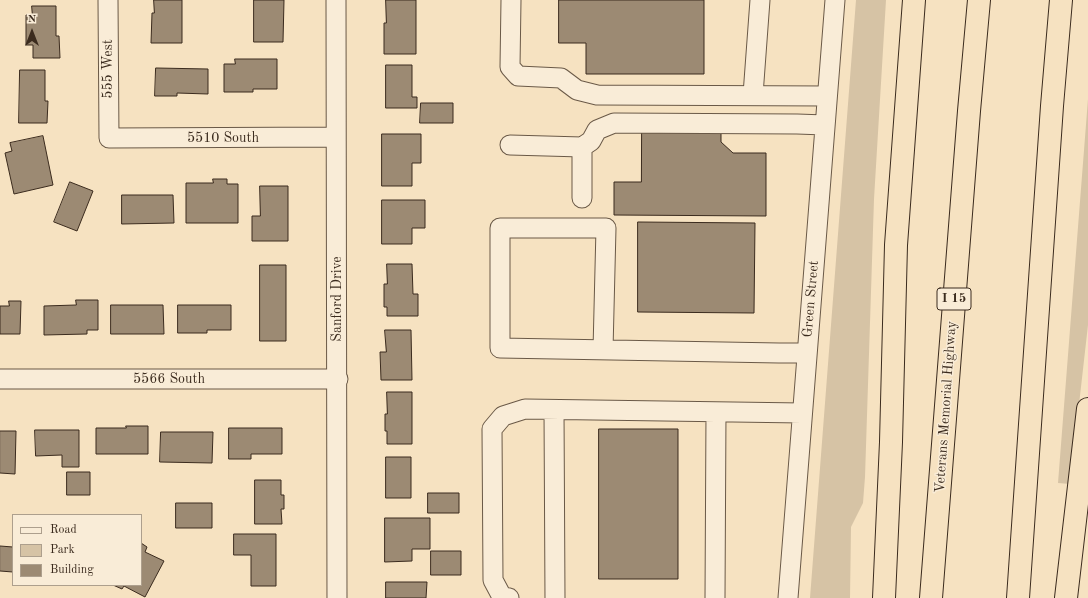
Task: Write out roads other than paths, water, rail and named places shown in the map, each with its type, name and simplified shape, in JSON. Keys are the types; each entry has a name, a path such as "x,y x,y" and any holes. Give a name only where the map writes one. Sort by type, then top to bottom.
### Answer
{"highway":[{"path":"884,598 891,442 896,245 914,0"},
{"name":"Veterans Memorial Highway","path":"931,598 979,0"},
{"path":"1018,598 1061,0"},
{"path":"1066,598 1088,409"}],"street":[{"name":"555 West","path":"108,0 109,138"},
{"name":"Sanford Drive","path":"336,0 338,379 337,598"},
{"path":"511,0 510,67 518,76 561,78 577,90 597,95 827,96"},
{"path":"753,95 760,0"},
{"name":"Green Street","path":"788,598 835,0"},
{"path":"510,145 582,147 591,141 597,130 614,123 825,125"},
{"name":"5510 South","path":"109,138 336,137"},
{"path":"582,147 582,198"},
{"path":"603,350 606,228 500,228 500,348 603,350 807,353"},
{"name":"5566 South","path":"0,378 338,379"},
{"path":"509,598 502,597 493,580 492,429 503,416 525,409 802,413"},
{"path":"554,410 555,598"},
{"path":"714,598 716,412"}]}
